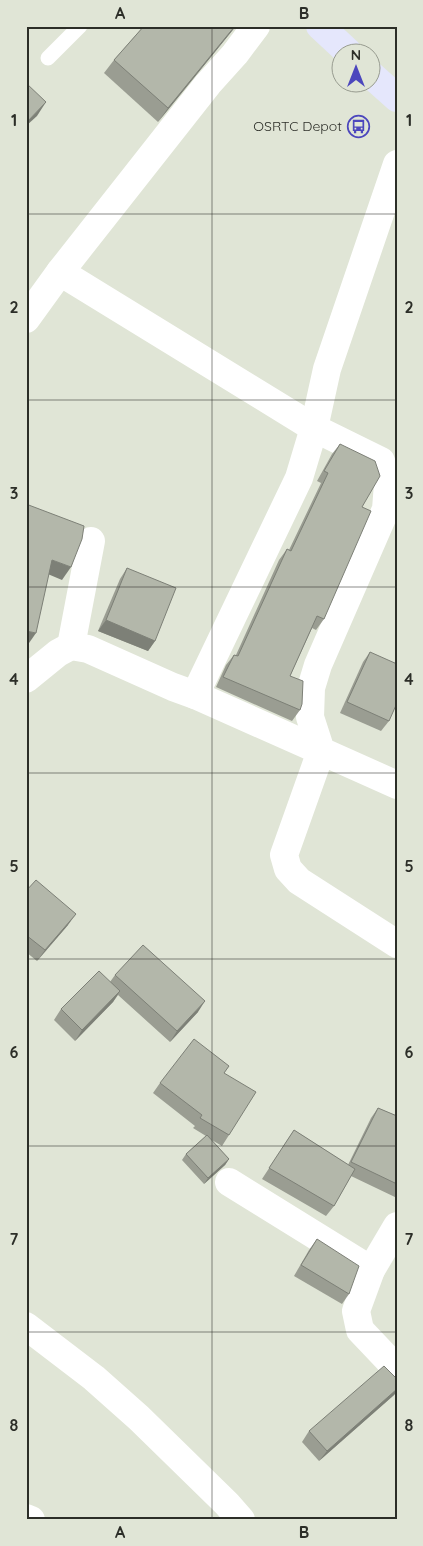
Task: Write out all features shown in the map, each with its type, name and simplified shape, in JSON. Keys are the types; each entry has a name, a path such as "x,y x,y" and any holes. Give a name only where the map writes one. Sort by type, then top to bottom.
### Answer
{"main road":[{"path":"320,26 337,42"},
{"path":"380,83 397,98"}],"street":[{"path":"26,319 60,272 256,26"},
{"path":"195,695 299,478 314,428 327,369 397,164"},
{"path":"60,272 314,428 381,461 388,484 386,509 318,665 310,688 310,717 321,751 284,855 288,869 299,881 397,944"},
{"path":"71,646 91,541"},
{"path":"26,679 58,653 71,646 88,649 397,785"},
{"path":"229,1182 371,1270"},
{"path":"397,1226 371,1270 356,1311 360,1330 397,1368"},
{"path":"26,1326 94,1378 139,1418 229,1514"},
{"path":"26,1518 30,1520"}],"lane":[{"path":"48,58 80,26"}],"building":[{"path":"144,26 235,26 168,108 114,60"},
{"path":"26,83 46,102 26,123"},
{"path":"340,444 375,461 380,476 362,507 371,511 324,619 317,616 290,676 303,681 300,710 223,677 234,655 238,656 287,549 291,551 328,473 324,471"},
{"path":"26,504 84,526 82,539 71,567 52,560 36,633 26,631"},
{"path":"127,568 176,588 155,641 106,620"},
{"path":"370,652 397,664 397,703 389,721 347,702"},
{"path":"36,880 76,914 45,950 26,935 26,891"},
{"path":"143,945 205,1001 177,1031 115,975"},
{"path":"99,971 120,991 82,1030 61,1009"},
{"path":"194,1039 229,1066 224,1073 256,1092 229,1135 200,1118 202,1115 160,1083"},
{"path":"378,1108 397,1116 397,1184 351,1162"},
{"path":"294,1130 355,1169 334,1206 269,1168"},
{"path":"207,1135 229,1159 208,1178 186,1154"},
{"path":"317,1239 359,1266 349,1294 301,1265"},
{"path":"384,1366 397,1379 397,1389 327,1451 309,1431"}],"place":[{"name":"OSRTC Depot","path":"358,126"}]}
